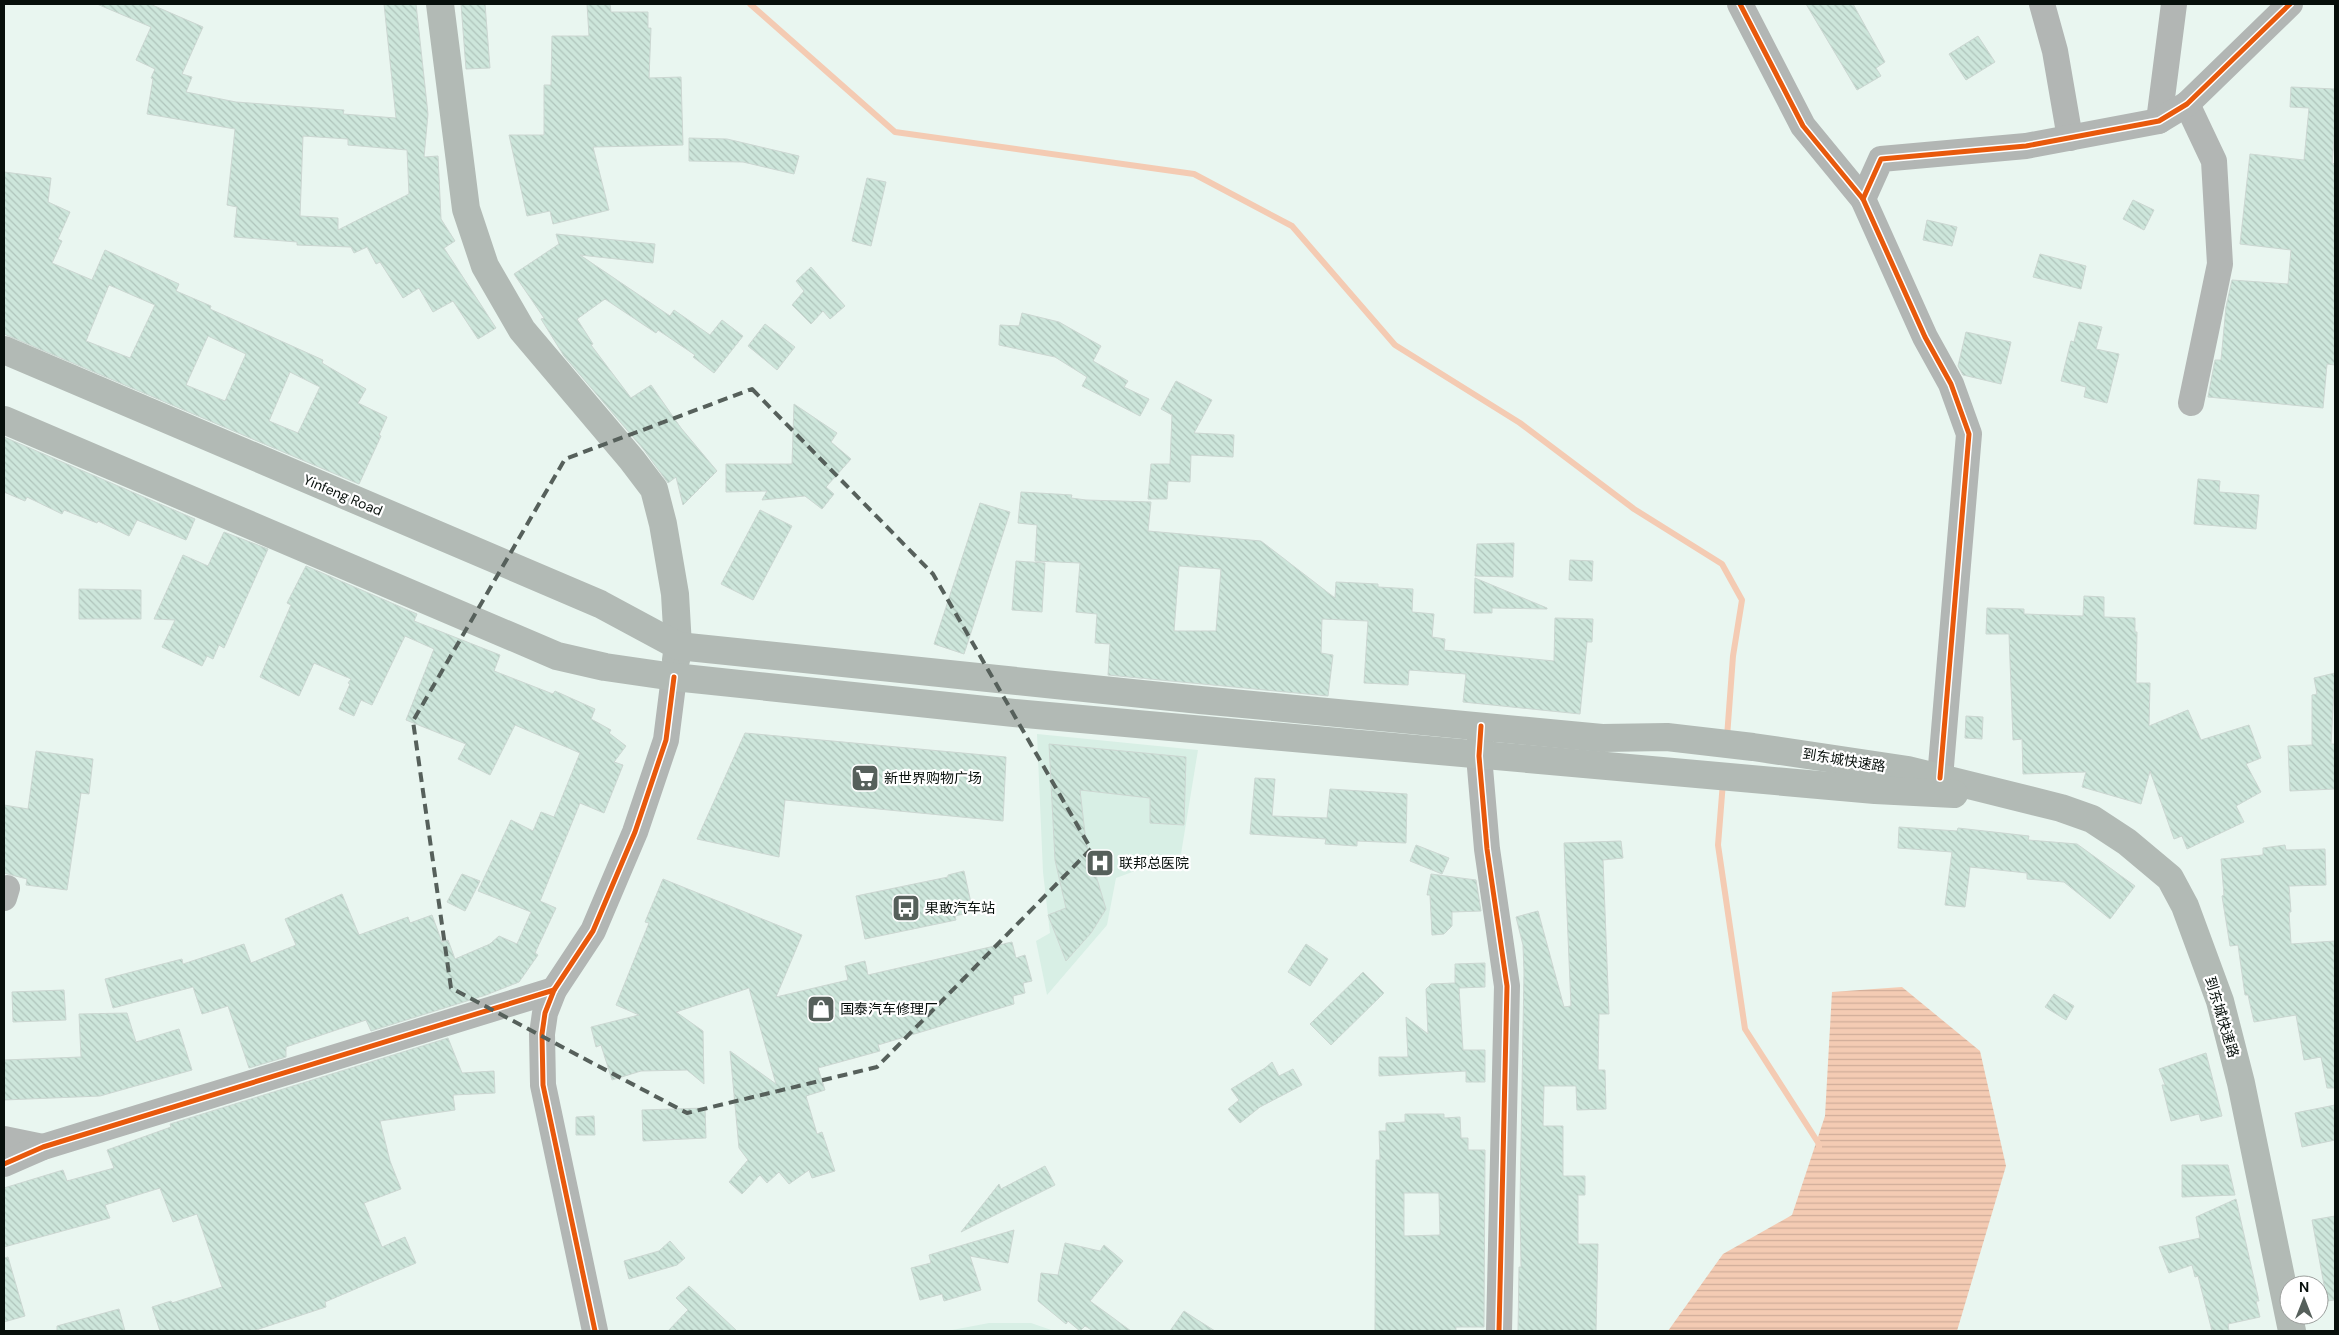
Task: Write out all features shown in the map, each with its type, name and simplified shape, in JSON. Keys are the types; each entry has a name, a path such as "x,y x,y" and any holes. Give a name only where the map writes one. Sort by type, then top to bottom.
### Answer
{"main road":[{"path":"4,420 557,656 605,667 674,677 678,646 675,594 663,524 654,489 632,460 522,330 485,266 466,209 440,4"},
{"name":"Yinfeng Road","path":"4,350 600,604 678,646"},
{"name":"到东城快速路","path":"678,646 1602,738 1667,737 1753,747 1908,770 2060,808 2092,820 2127,842 2170,878 2185,906 2220,1001 2241,1083 2292,1331"},
{"name":"到东城快速路","path":"674,677 1014,713 1479,756 1662,770 1875,790 2019,797"}],"street":[{"path":"1740,4 1804,126 1863,199 1925,337 1950,384 1969,434 1940,778"},
{"path":"2042,4 2055,51 2070,138"},
{"path":"2159,121 2174,4"},
{"path":"1863,199 1881,159 2026,146 2159,121 2188,104 2290,4"},
{"path":"2188,104 2214,161 2220,264 2191,403"},
{"path":"595,1331 543,1085 542,1034 545,1013 554,990 594,931 635,832 666,740 674,677"},
{"path":"1481,726 1479,756 1488,849 1507,986 1499,1331"},
{"path":"4,1164 43,1147 554,990"},
{"path":"4,1139 43,1147"}],"highlighted area":[{"path":"752,389 933,574 1091,849 877,1067 687,1113 451,988 413,721 565,459"}],"shaded area":[{"name":"联邦总医院","path":"1037,734 1198,750 1181,854 1116,878 1107,925 1047,995 1036,941 1050,933 1043,872"},
{"path":"1902,987 1980,1051 2006,1166 1957,1331 1668,1331 1723,1254 1792,1215 1825,1116 1832,992"},
{"path":"989,1323 1031,1323 1054,1331 947,1331"}],"building":[{"path":"97,4 150,4 203,27 182,74 192,77 186,92 236,102 344,110 343,114 396,118 384,4 416,4 428,114 424,157 438,156 441,219 455,241 444,248 496,328 478,339 453,301 433,312 419,288 403,298 380,262 376,264 367,247 354,253 351,247 297,245 297,242 234,237 237,207 227,205 235,129 147,114 153,79 151,78 155,69 136,60 151,27","holes":["303,136 348,139 348,145 407,150 409,194 338,230 338,218 300,216"]},
{"path":"461,4 485,4 490,68 466,69"},
{"path":"587,4 610,4 611,12 648,12 648,28 651,28 649,78 681,77 683,145 593,147 609,210 553,224 550,211 527,216 509,135 544,135 544,85 551,85 552,36 589,36"},
{"path":"1806,4 1853,4 1885,62 1876,68 1881,76 1857,90"},
{"path":"1978,36 1995,62 1966,80 1949,54"},
{"path":"2291,87 2335,89 2335,130 2332,163 2335,164 2335,365 2327,364 2323,408 2208,397 2215,360 2221,360 2226,307 2232,280 2288,284 2291,250 2240,244 2250,154 2304,160 2309,108 2290,107"},
{"path":"689,138 727,139 799,156 794,174 743,162 689,161"},
{"path":"4,172 51,178 48,202 70,212 58,239 62,241 52,263 92,280 105,250 179,284 176,291 211,306 210,309 323,360 322,363 366,389 358,403 387,417 379,435 381,436 359,484 4,334","holes":["109,285 155,305 130,358 86,341","208,336 246,354 225,401 186,385","290,372 320,387 298,433 269,421"]},
{"path":"867,178 886,182 871,246 852,241"},
{"path":"2133,200 2154,210 2144,230 2123,219"},
{"path":"1927,220 1957,227 1952,246 1923,240"},
{"path":"556,234 655,244 653,263 580,255 670,316 674,310 710,335 722,320 743,336 714,373 693,357 695,355 658,330 656,333 605,299 577,319 593,344 591,345 631,398 651,385 681,428 717,471 683,505 676,477 668,483 644,450 564,356 541,319 544,318 514,274 559,244"},
{"path":"2040,254 2086,266 2081,289 2033,277"},
{"path":"811,267 845,306 830,319 823,311 811,324 792,305 804,291 796,281"},
{"path":"1022,313 1059,322 1101,346 1093,361 1128,381 1124,387 1149,399 1140,416 1082,386 1087,377 1055,357 999,345 1000,325 1019,326"},
{"path":"2079,322 2102,327 2096,349 2119,354 2107,403 2084,397 2086,387 2061,381 2071,341 2074,342"},
{"path":"765,324 795,347 777,370 748,346"},
{"path":"1966,332 2011,342 2001,384 1963,375 1958,366"},
{"path":"1176,381 1212,400 1194,433 1234,435 1233,457 1191,455 1190,482 1168,481 1167,499 1148,499 1151,464 1170,464 1172,415 1161,409"},
{"path":"794,404 837,433 831,442 851,459 826,487 834,494 822,509 805,496 762,500 767,491 726,492 726,464 792,464"},
{"path":"4,437 195,519 186,540 137,520 129,536 98,521 97,523 64,510 62,514 27,497 25,501 4,492"},
{"path":"2198,479 2220,481 2219,492 2259,495 2256,529 2194,524"},
{"path":"1021,492 1072,495 1071,498 1086,500 1151,502 1148,531 1261,541 1335,598 1336,582 1378,584 1378,587 1413,589 1412,612 1434,614 1432,637 1445,639 1444,650 1554,661 1555,618 1593,619 1592,642 1587,642 1580,714 1463,702 1466,674 1409,670 1408,685 1364,683 1368,621 1322,619 1321,653 1333,655 1328,696 1108,675 1110,644 1095,643 1097,614 1076,612 1080,563 1035,561 1037,525 1018,523","holes":["1179,566 1221,569 1216,631 1174,631"]},
{"path":"980,503 1010,512 964,654 934,644"},
{"path":"760,510 792,526 753,600 721,584"},
{"path":"224,532 268,549 224,648 219,645 213,659 207,656 202,666 162,647 175,620 154,619 183,555 208,566"},
{"path":"1514,543 1513,577 1475,576 1477,544"},
{"path":"1570,560 1593,561 1592,581 1569,580"},
{"path":"1016,561 1045,563 1042,612 1012,610"},
{"path":"306,566 417,614 414,621 500,655 494,671 553,694 555,691 595,709 591,719 611,730 609,733 626,746 614,762 623,765 604,813 580,803 540,901 556,908 535,953 538,955 519,982 486,995 371,1031 366,1020 286,1047 286,1057 249,1068 228,1006 202,1014 193,987 113,1008 105,979 182,959 183,964 244,944 251,963 296,945 285,919 342,894 359,935 408,917 410,923 432,915 442,942 448,940 455,959 490,944 499,936 517,944 531,912 478,891 511,820 533,831 541,812 554,817 580,753 515,725 490,775 458,759 466,744 406,720 434,649 405,636 372,705 361,700 354,716 339,709 351,679 314,663 299,696 260,677 291,605 287,603"},
{"path":"1475,578 1547,609 1492,608 1492,613 1474,613"},
{"path":"79,589 141,590 141,619 79,619"},
{"path":"2084,596 2104,597 2104,617 2135,618 2135,632 2137,632 2136,683 2150,683 2149,726 2188,710 2201,740 2249,725 2261,758 2246,764 2261,792 2236,806 2244,822 2187,849 2182,836 2174,839 2150,771 2141,804 2082,787 2086,772 2023,774 2022,739 2013,740 2009,634 1986,634 1987,608 2024,609 2024,614 2083,616"},
{"path":"2335,673 2331,744 2335,744 2335,789 2290,791 2288,746 2312,745 2312,695 2317,694 2314,678"},
{"path":"1966,716 1983,717 1982,739 1965,738"},
{"name":"新世界购物广场","path":"745,733 1006,757 1003,821 785,800 779,857 697,839"},
{"path":"1049,744 1186,757 1184,825 1150,823 1150,798 1080,790 1086,842 1106,909 1091,933 1066,961 1048,915 1066,908 1055,860"},
{"path":"36,751 93,759 89,794 81,793 67,890 26,885 27,879 4,873 4,805 28,809"},
{"path":"1255,778 1275,779 1272,816 1327,818 1330,789 1407,794 1406,843 1357,841 1357,846 1325,844 1326,839 1250,834"},
{"path":"1899,827 1957,831 1958,828 2029,836 2028,840 2077,844 2135,886 2110,919 2064,882 2027,879 2027,873 1970,867 1965,907 1945,905 1952,852 1898,848"},
{"path":"1621,841 1623,858 1603,860 1609,1014 1599,1014 1598,1070 1605,1070 1606,1109 1577,1110 1576,1086 1544,1086 1543,1126 1563,1126 1563,1176 1585,1176 1585,1195 1578,1195 1578,1244 1598,1244 1596,1331 1518,1331 1519,1267 1521,1267 1520,1204 1524,972 1523,945 1516,917 1538,911 1564,1007 1571,1006 1564,843"},
{"path":"1416,845 1449,858 1442,874 1410,861"},
{"path":"2285,845 2286,850 2325,849 2326,885 2289,886 2291,912 2289,912 2291,944 2335,941 2335,1088 2327,1088 2321,1057 2304,1060 2296,1015 2254,1022 2248,995 2245,995 2238,945 2230,946 2222,896 2224,895 2221,859 2263,855 2263,848"},
{"name":"果敢汽车站","path":"964,871 973,912 955,916 956,920 865,939 856,896 948,877 948,875"},
{"path":"462,874 480,881 465,911 447,902"},
{"path":"1431,874 1476,880 1481,911 1452,912 1452,926 1444,934 1432,935 1430,895 1427,895"},
{"path":"663,879 802,935 776,997 848,980 845,966 865,961 868,975 1012,942 1016,958 1025,955 1032,981 1023,983 1025,993 1013,996 1014,1004 878,1045 880,1051 818,1068 825,1090 806,1096 817,1134 822,1132 835,1171 812,1178 809,1170 789,1184 779,1172 767,1183 760,1175 742,1194 729,1182 748,1160 739,1148 730,1051 776,1084 749,988 676,1012 703,1031 704,1084 687,1070 641,1071 612,1080 601,1045 596,1047 591,1027 639,1015 616,1005 649,923 645,922"},
{"path":"1306,944 1328,959 1310,986 1288,972"},
{"path":"1485,963 1485,987 1459,988 1463,1050 1485,1050 1485,1082 1466,1082 1466,1071 1379,1076 1379,1057 1408,1057 1406,1017 1428,1034 1426,989 1431,984 1455,983 1455,964"},
{"path":"1363,972 1384,993 1331,1045 1310,1024"},
{"path":"64,990 66,1020 13,1022 12,992"},
{"path":"2054,994 2074,1006 2066,1020 2045,1007"},
{"path":"127,1013 136,1042 179,1029 192,1070 100,1096 4,1100 4,1060 81,1057 79,1014"},
{"path":"448,1038 462,1073 494,1071 495,1093 453,1095 455,1110 380,1121 390,1161 401,1189 364,1203 382,1247 405,1237 416,1263 325,1302 326,1307 253,1331 160,1331 152,1307 171,1301 172,1303 222,1287 197,1214 173,1222 160,1188 105,1205 110,1218 4,1247 4,1188 63,1170 67,1181 114,1168 107,1150 171,1127 170,1124"},
{"path":"2206,1053 2222,1116 2201,1121 2199,1114 2171,1121 2162,1085 2165,1085 2159,1069"},
{"path":"1272,1062 1279,1076 1293,1069 1302,1085 1260,1107 1240,1123 1228,1109 1239,1100 1231,1089"},
{"path":"2335,1105 2335,1140 2302,1147 2295,1113"},
{"path":"705,1108 706,1138 643,1141 642,1110"},
{"path":"1405,1114 1444,1114 1444,1118 1460,1117 1461,1138 1468,1138 1468,1150 1485,1150 1484,1327 1456,1327 1456,1331 1375,1331 1376,1160 1380,1160 1379,1131 1386,1131 1386,1123 1405,1122","holes":["1404,1193 1439,1193 1440,1235 1404,1236"]},
{"path":"594,1116 595,1135 576,1135 576,1117"},
{"path":"2182,1165 2228,1165 2235,1195 2182,1197"},
{"path":"1045,1166 1055,1185 961,1232 999,1184 1001,1189"},
{"path":"2236,1199 2259,1301 2256,1301 2260,1317 2228,1324 2229,1331 2212,1331 2198,1276 2195,1277 2192,1265 2169,1273 2159,1247 2200,1238 2196,1217"},
{"path":"2335,1216 2335,1300 2329,1301 2329,1275 2322,1275 2312,1220"},
{"path":"1014,1230 1008,1263 970,1256 981,1290 944,1301 942,1294 920,1300 911,1268 931,1263 929,1255"},
{"path":"670,1241 685,1258 677,1265 629,1279 624,1261 659,1251"},
{"path":"1065,1243 1100,1251 1104,1245 1123,1261 1090,1301 1131,1331 1093,1331 1085,1326 1080,1331 1068,1321 1066,1324 1038,1301 1041,1273 1058,1275"},
{"path":"8,1257 25,1316 4,1322 4,1258"},
{"path":"689,1286 737,1331 668,1331 688,1310 676,1298"},
{"path":"119,1309 125,1331 57,1331 57,1326"},
{"path":"1184,1311 1193,1317 1215,1331 1170,1331"}],"waterway":[{"path":"750,4 895,132 1194,174 1292,226 1395,345 1520,423 1634,509 1722,564 1742,600 1733,656 1727,737"},
{"path":"1723,782 1718,845 1745,1029 1819,1144 1819,1148"}],"cycle path":[{"path":"1740,4 1803,126 1863,199 1925,337 1951,384 1969,434 1940,778"},
{"path":"1863,199 1881,159 2026,146 2159,121 2187,104 2290,4"},
{"path":"595,1331 543,1085 542,1034 545,1013 554,990 593,931 635,832 666,740 674,677"},
{"path":"1481,726 1479,756 1487,849 1507,986 1499,1331"},
{"path":"4,1164 43,1147 554,990"}],"place":[{"name":"新世界购物广场","path":"865,778"},
{"name":"联邦总医院","path":"1100,863"},
{"name":"果敢汽车站","path":"906,908"},
{"name":"国泰汽车修理厂","path":"821,1009"}]}
